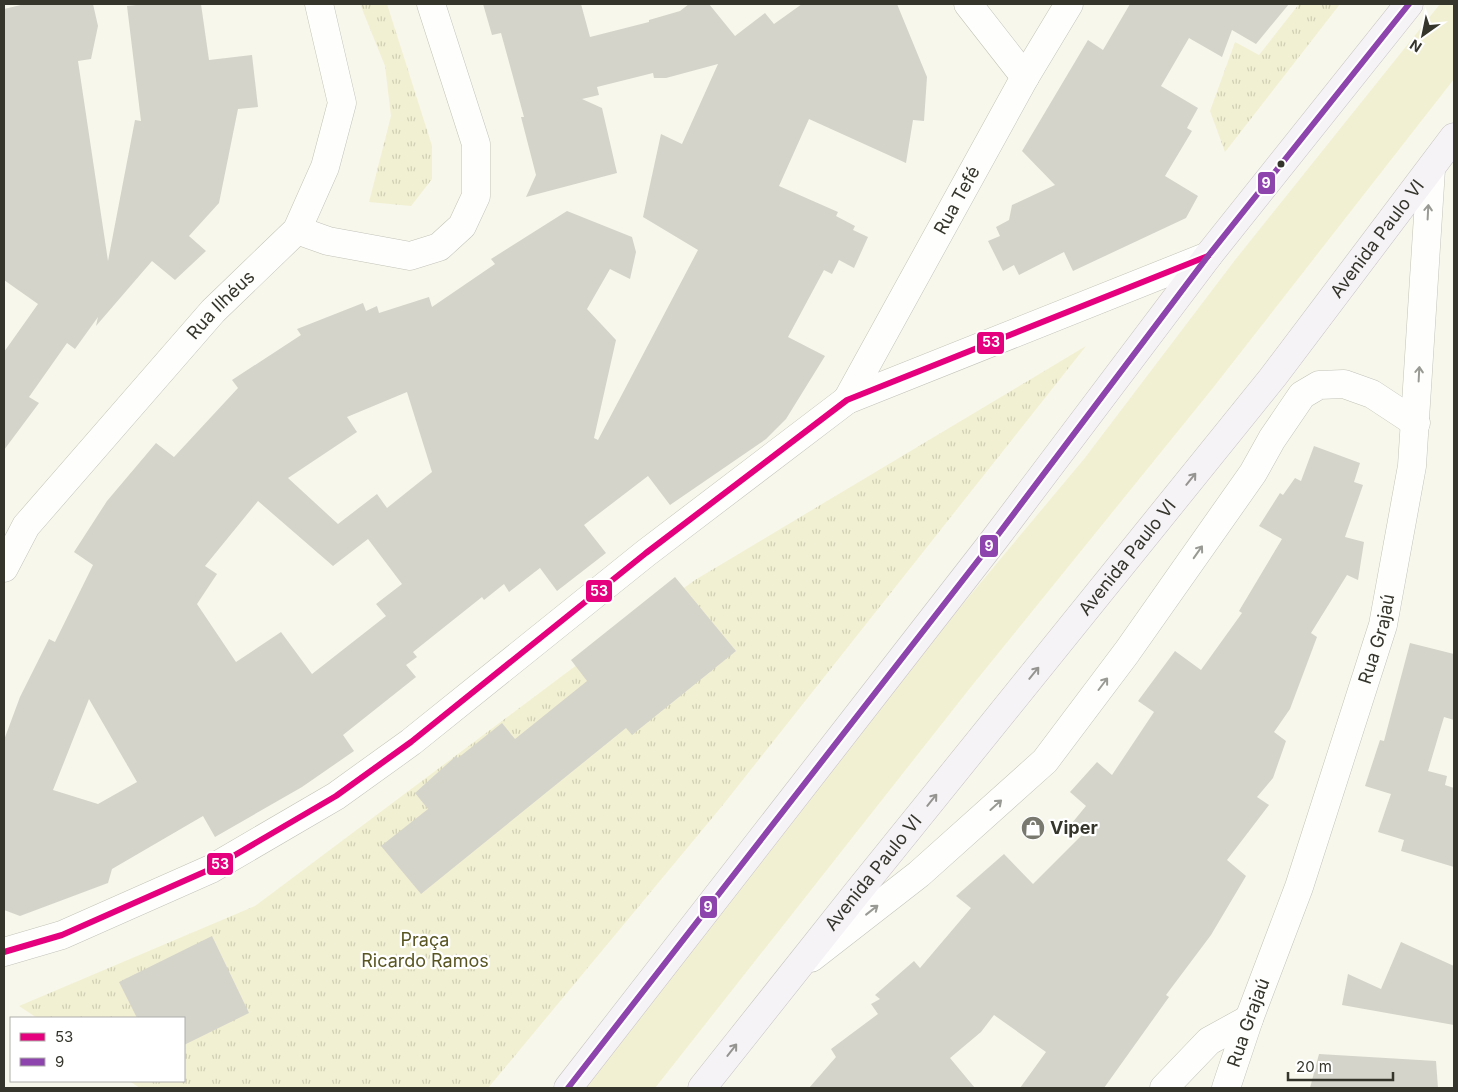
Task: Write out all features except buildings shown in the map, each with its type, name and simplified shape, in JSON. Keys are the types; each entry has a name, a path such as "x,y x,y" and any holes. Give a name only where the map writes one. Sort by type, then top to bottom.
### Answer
{"main road":[{"path":"568,1088 994,540 1208,256 1409,4"},
{"name":"Avenida Paulo VI","path":"702,1088 1273,377 1454,137"}],"street":[{"name":"Rua Ilhéus","path":"4,568 26,526 214,311 297,230 324,167 342,103 319,4"},
{"path":"297,230 328,241 410,256 439,247 462,226 476,196 476,144 431,4"},
{"path":"968,4 1024,77"},
{"name":"Rua Tefé","path":"847,400 1024,77 1069,4"},
{"name":"Rua Grajaú","path":"1226,1088 1249,1019 1299,887 1383,626 1412,466 1431,169"},
{"path":"4,952 62,935 210,869 336,796 411,742 646,553 847,400 1208,256"},
{"name":"Avenida Paulo VI","path":"793,973 919,874 1045,761 1127,652 1242,489 1302,395 1318,385 1344,384 1372,394 1416,423"},
{"path":"1164,1088 1209,1042 1249,1019"}],"green space":[{"path":"360,4 387,4 432,146 432,179 411,206 369,202 391,116 385,66"},
{"path":"1299,4 1340,4 1225,152 1210,111 1235,42 1259,55"},
{"path":"1440,4 1454,4 1454,79 1212,389 970,688 655,1088 586,1088 921,654 1084,459 1235,260"},
{"name":"Praça Ricardo Ramos","path":"1086,346 722,806 488,1088 140,1088 131,1082 185,1082 185,1017 36,1017 19,1006 255,906 574,667 695,580"}],"transit line":[{"name":"9","path":"568,1088 994,540 1208,256 1409,4"},
{"name":"53","path":"4,952 62,935 211,869 336,796 411,742 646,553 847,400 1208,256"}],"place":[{"name":"Viper","path":"1033,828"}]}
